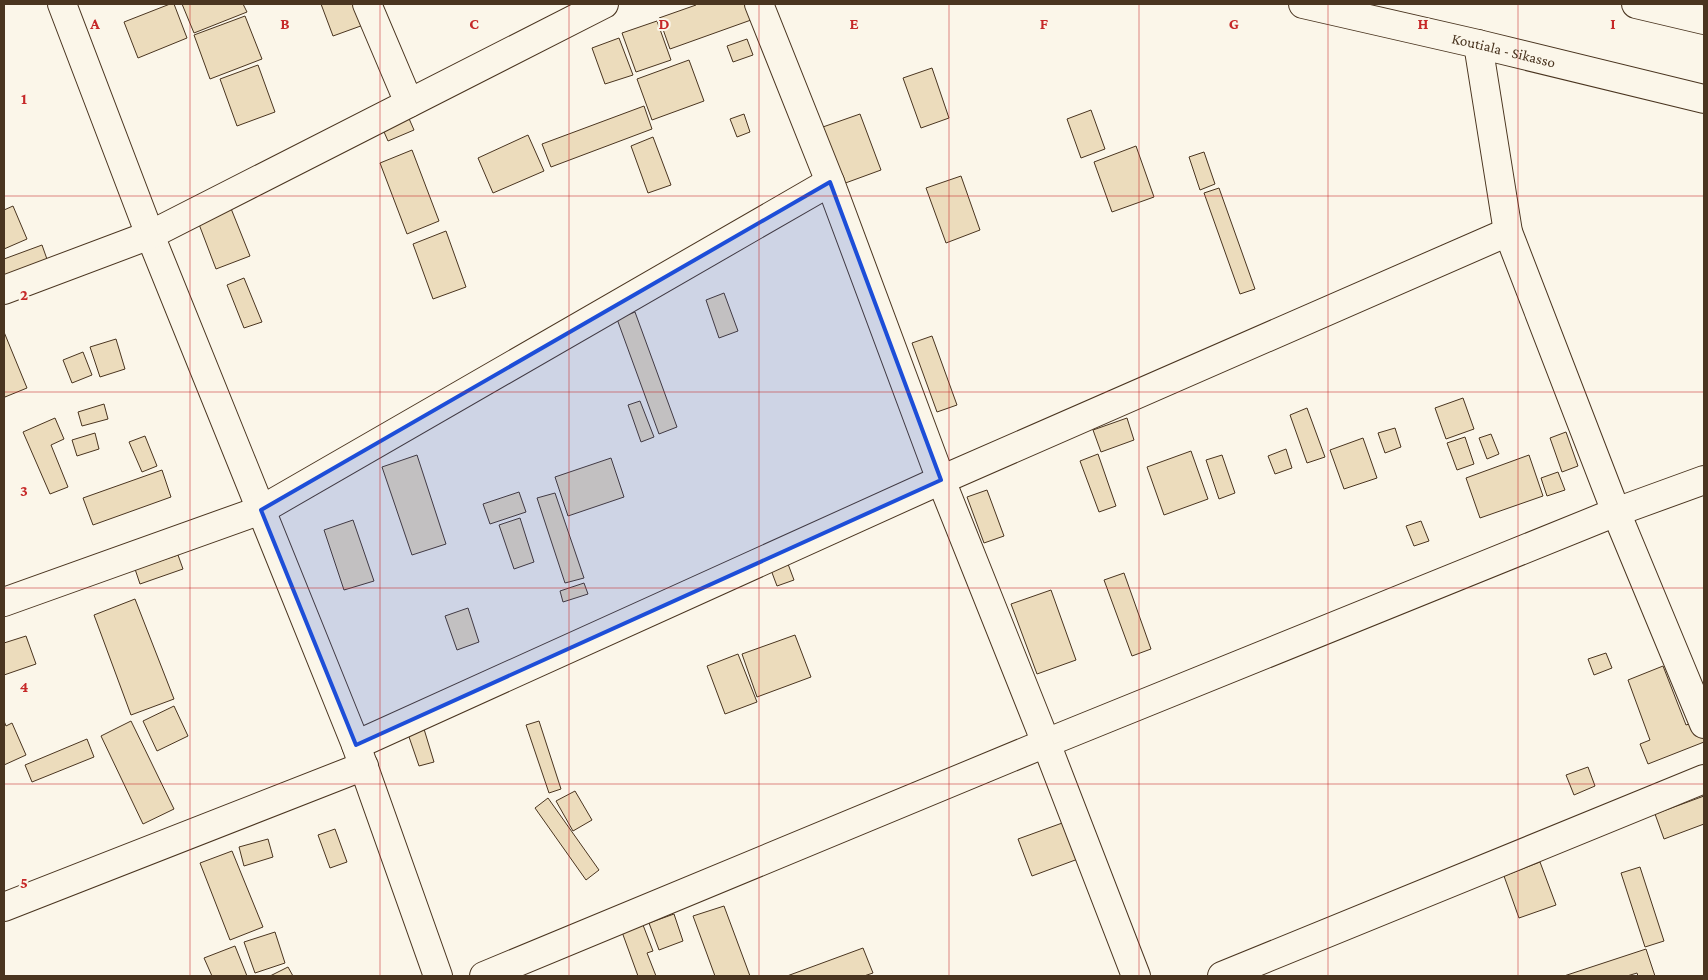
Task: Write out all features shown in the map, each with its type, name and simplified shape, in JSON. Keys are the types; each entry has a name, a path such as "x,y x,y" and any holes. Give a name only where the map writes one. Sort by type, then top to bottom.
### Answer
{"street":[{"path":"62,4 150,235 360,756 438,976"},
{"path":"367,4 409,104"},
{"path":"4,290 150,235 604,4"},
{"path":"759,4 830,182 941,480 1136,976"},
{"name":"Koutiala - Sikasso","path":"1303,4 1704,99"},
{"path":"1636,4 1704,20"},
{"path":"1478,44 1508,232 1616,512 1704,724"},
{"path":"4,602 261,510 830,182"},
{"path":"4,907 360,756 941,480 1508,232"},
{"path":"484,976 1046,743 1616,512 1704,480"},
{"path":"1222,976 1704,779"}],"highlighted area":[{"path":"830,182 941,480 356,745 261,510"}],"building":[{"path":"174,4 187,38 138,58 124,22"},
{"path":"182,4 243,4 247,12 194,33"},
{"path":"321,4 362,4 369,23 333,36"},
{"path":"695,4 745,4 751,20 670,49 659,18"},
{"path":"245,16 262,59 210,79 194,35"},
{"path":"657,21 671,60 636,72 622,33"},
{"path":"619,38 633,75 605,84 592,48"},
{"path":"747,39 753,55 733,62 727,46"},
{"path":"689,60 704,101 652,120 637,79"},
{"path":"258,65 275,112 237,126 220,79"},
{"path":"932,68 949,118 921,128 903,78"},
{"path":"644,106 652,129 551,167 542,144"},
{"path":"1091,110 1105,149 1081,158 1067,119"},
{"path":"407,114 414,130 388,141 381,125"},
{"path":"744,114 750,132 737,137 730,119"},
{"path":"860,114 881,170 840,185 820,128"},
{"path":"528,135 544,171 493,193 478,158"},
{"path":"653,137 671,185 648,193 631,146"},
{"path":"1136,146 1154,197 1112,212 1094,162"},
{"path":"412,150 439,221 407,234 380,163"},
{"path":"1204,152 1215,184 1200,190 1189,157"},
{"path":"961,176 980,230 946,243 926,188"},
{"path":"1219,188 1255,289 1240,294 1204,193"},
{"path":"13,206 27,239 4,249 4,210"},
{"path":"230,206 250,256 216,269 197,219"},
{"path":"446,231 466,287 433,299 413,244"},
{"path":"42,245 48,262 4,279 4,259"},
{"path":"244,278 262,322 244,328 227,285"},
{"path":"724,293 738,331 719,338 706,300"},
{"path":"635,312 677,427 659,434 617,319"},
{"path":"4,332 27,388 5,397 4,395"},
{"path":"932,336 957,405 937,412 912,343"},
{"path":"116,339 125,369 100,377 90,347"},
{"path":"83,352 92,375 72,383 63,360"},
{"path":"1463,398 1474,429 1446,439 1435,408"},
{"path":"640,401 654,437 641,442 628,405"},
{"path":"104,404 108,419 82,426 78,412"},
{"path":"1307,408 1325,457 1307,463 1290,415"},
{"path":"55,418 64,439 51,445 68,487 50,494 23,432"},
{"path":"1127,418 1134,440 1101,452 1093,430"},
{"path":"1395,428 1401,447 1385,453 1378,433"},
{"path":"1566,432 1578,466 1562,472 1550,438"},
{"path":"95,433 99,449 77,456 72,440"},
{"path":"1491,434 1499,454 1487,459 1479,438"},
{"path":"145,436 157,466 142,472 129,442"},
{"path":"1465,437 1474,464 1457,470 1447,443"},
{"path":"1363,438 1377,478 1344,489 1330,450"},
{"path":"1286,449 1292,468 1275,474 1268,456"},
{"path":"1191,451 1208,499 1164,515 1147,467"},
{"path":"1098,454 1116,506 1099,512 1080,461"},
{"path":"417,455 446,544 412,555 382,467"},
{"path":"1222,455 1235,493 1219,499 1206,460"},
{"path":"1529,455 1543,496 1480,518 1466,478"},
{"path":"611,458 624,497 568,516 555,477"},
{"path":"162,470 171,497 93,525 83,498"},
{"path":"1558,472 1565,490 1547,496 1541,478"},
{"path":"987,490 1004,536 984,543 967,497"},
{"path":"519,492 526,512 490,524 483,504"},
{"path":"555,493 584,578 565,583 537,498"},
{"path":"520,518 534,562 514,569 499,525"},
{"path":"353,520 374,581 344,590 324,530"},
{"path":"1421,521 1429,541 1414,546 1406,526"},
{"path":"178,555 183,569 140,584 135,569"},
{"path":"788,564 794,580 777,586 771,570"},
{"path":"1124,573 1151,649 1132,656 1104,580"},
{"path":"584,583 588,594 563,602 560,591"},
{"path":"1051,590 1076,660 1037,674 1011,604"},
{"path":"135,599 174,699 131,715 94,615"},
{"path":"468,608 479,642 457,650 445,616"},
{"path":"795,635 811,677 757,697 742,654"},
{"path":"26,636 36,664 4,675 4,643"},
{"path":"1606,653 1612,668 1594,675 1588,659"},
{"path":"738,654 757,702 725,714 707,666"},
{"path":"1663,666 1686,725 1698,721 1704,742 1648,764 1640,744 1650,740 1628,680"},
{"path":"174,706 188,736 157,751 143,721"},
{"path":"4,721 6,726 12,723 26,755 4,765"},
{"path":"131,721 174,809 143,824 101,736"},
{"path":"539,721 561,789 549,793 526,725"},
{"path":"424,729 434,762 419,766 408,734"},
{"path":"87,739 94,757 32,782 25,765"},
{"path":"1588,767 1595,786 1574,795 1566,775"},
{"path":"575,791 592,820 573,831 556,801"},
{"path":"1704,796 1704,824 1664,839 1655,814"},
{"path":"548,798 599,870 586,880 535,808"},
{"path":"1065,822 1078,859 1032,876 1018,839"},
{"path":"335,829 347,862 330,868 318,835"},
{"path":"268,839 273,857 244,866 239,847"},
{"path":"232,851 263,927 230,940 200,863"},
{"path":"1540,862 1556,905 1519,918 1504,876"},
{"path":"1640,867 1664,941 1645,947 1621,873"},
{"path":"724,906 750,976 715,976 693,916"},
{"path":"674,914 683,941 659,950 649,923"},
{"path":"643,925 653,951 647,953 656,976 638,976 622,932"},
{"path":"275,932 285,963 255,973 244,942"},
{"path":"235,946 247,976 212,976 204,958"},
{"path":"863,948 873,973 864,976 787,976"},
{"path":"1646,949 1655,976 1638,976 1637,973 1627,976 1564,976"},
{"path":"288,967 293,976 270,976"}]}
